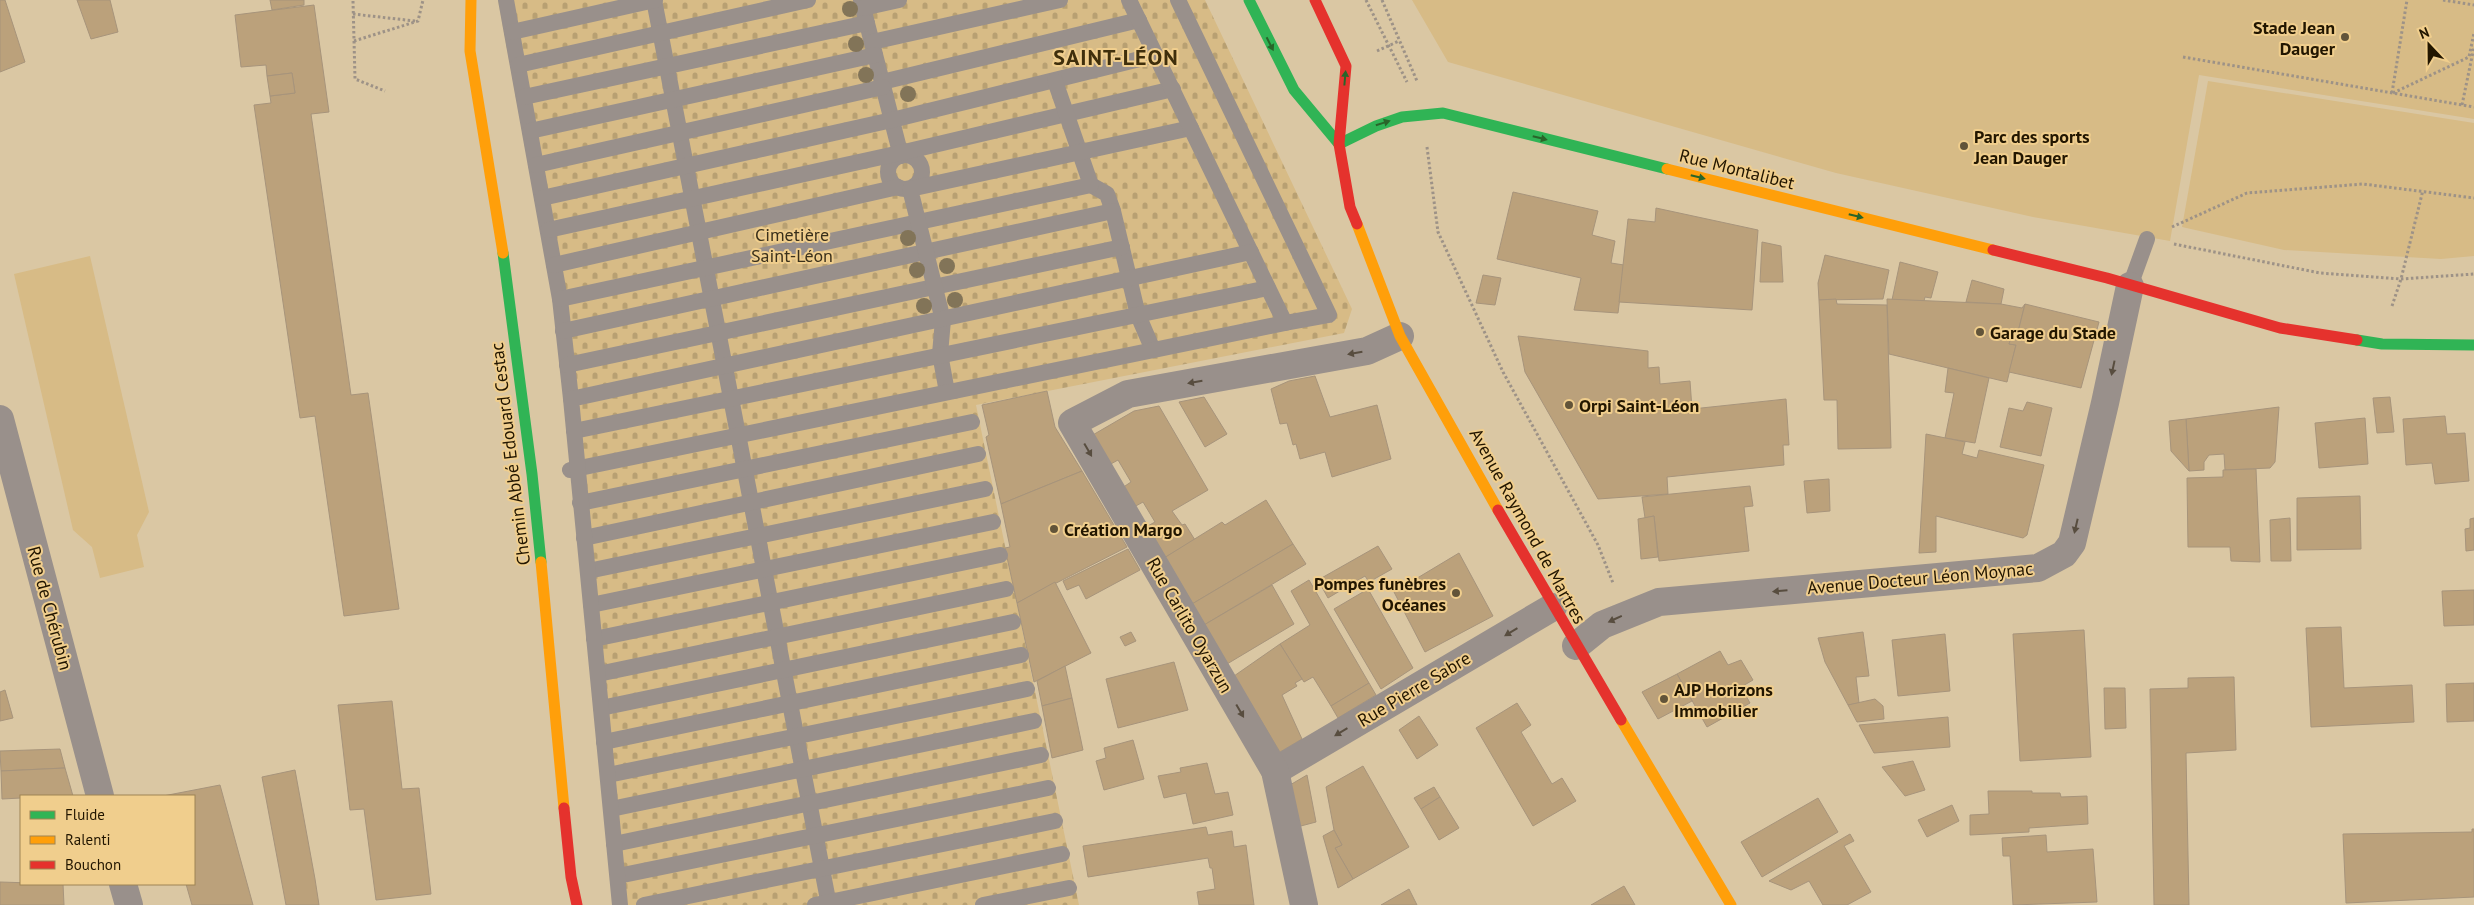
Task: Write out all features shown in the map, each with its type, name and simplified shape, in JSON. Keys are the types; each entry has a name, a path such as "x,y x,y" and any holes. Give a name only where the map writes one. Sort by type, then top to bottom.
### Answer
{"street":[{"name":"Chemin Abbé Edouard Cestac","path":"470,0 470,51 507,279 532,474 571,877 577,905"},
{"name":"Avenue Raymond de Martres","path":"1249,0 1294,90 1339,144"},
{"name":"Avenue Raymond de Martres","path":"1315,0 1346,66 1339,144 1350,206 1400,336 1553,607 1731,905"},
{"name":"Rue Montalibet","path":"1339,144 1371,127 1422,111 1443,113 2130,286"},
{"path":"2130,286 2280,328 2382,344 2474,345"},
{"name":"Avenue Docteur Léon Moynac","path":"1576,646 1602,626 1659,602 2038,568 2064,554 2072,543 2130,286"},
{"name":"Rue Carlito Oyarzun","path":"1304,905 1275,771 1072,423 1128,394 1368,350 1400,336"},
{"name":"Rue de Chérubin","path":"0,419 100,795"},
{"name":"Rue Pierre Sabre","path":"1275,771 1553,607"},
{"path":"123,885 129,905"}],"lane":[{"path":"506,0 548,230 564,331 574,431 574,469 588,571 620,905"},
{"path":"512,32 654,0 704,268 822,869 824,904 1062,854"},
{"path":"518,64 808,0"},
{"path":"524,97 666,66 900,0"},
{"path":"530,131 672,99 1060,0"},
{"path":"1129,0 1285,323"},
{"path":"574,469 1329,315 1178,0"},
{"path":"864,10 900,154"},
{"path":"536,165 679,133 1139,20"},
{"path":"542,198 892,120 1156,55"},
{"path":"1055,80 1091,185"},
{"path":"548,230 900,154 1173,89"},
{"path":"554,265 698,232 1191,128"},
{"path":"900,154 917,160 922,168 922,177 918,184 904,188 893,185 889,178 888,168 900,154"},
{"path":"560,300 1091,185 1107,194 1113,211 1138,315 1153,350"},
{"path":"904,188 918,222 943,320 940,354 947,392"},
{"path":"564,331 1113,211"},
{"path":"2130,286 2147,239"},
{"path":"567,364 1122,247"},
{"path":"571,399 1251,252"},
{"path":"574,431 940,354 1268,288"},
{"path":"580,503 972,422"},
{"path":"584,538 978,454"},
{"path":"588,571 985,489"},
{"path":"591,605 992,522"},
{"path":"594,639 1000,556"},
{"path":"598,674 1006,588"},
{"path":"601,708 1013,622"},
{"path":"604,742 1021,655"},
{"path":"608,775 1027,689"},
{"path":"611,809 1034,721"},
{"path":"614,844 1042,754"},
{"path":"618,876 1048,788"},
{"path":"644,905 1055,822"},
{"path":"983,905 1069,888"}],"path":[{"path":"418,21 422,0"},
{"path":"1366,0 1422,111 1438,232 1503,372 1598,545 1625,615"},
{"path":"1382,0 1418,83"},
{"path":"2392,94 2407,0"},
{"path":"2444,0 2474,5"},
{"path":"353,1 355,79 385,91"},
{"path":"353,14 418,21"},
{"path":"354,41 418,21"},
{"path":"2392,94 2470,57 2474,33"},
{"path":"1388,46 1399,41"},
{"path":"2462,105 2474,46"},
{"path":"2183,57 2474,107"},
{"path":"2147,239 2247,193 2363,184 2423,190 2474,198"},
{"path":"2392,306 2401,279 2423,190"},
{"path":"2147,239 2320,273 2401,279 2474,274"}],"green space":[{"name":"Cimetière Saint-Léon","path":"498,0 1205,0 1352,309 1344,333 976,405 1079,905 615,905 554,305"},
{"name":"Parc des sports Jean Dauger","path":"1412,0 2474,0 2474,119 2199,75 2170,241 2033,217 1836,173 1448,62"},
{"path":"2208,81 2474,123 2474,256 2441,259 2284,250 2182,227"},
{"path":"90,256 149,512 137,535 144,567 100,578 92,547 73,530 14,274"}],"building":[{"path":"0,0 5,0 25,62 0,72"},
{"path":"77,0 110,0 118,32 91,39"},
{"path":"270,0 304,0 304,5 272,10"},
{"path":"314,5 329,112 311,114 351,395 368,393 399,609 344,616 315,416 300,418 254,105 271,103 270,96 295,93 292,73 267,76 266,65 241,67 235,15"},
{"path":"292,73 295,93 270,96 267,76"},
{"path":"1513,192 1598,211 1592,235 1615,241 1611,263 1624,265 1618,313 1574,310 1581,278 1497,259"},
{"path":"1656,208 1758,230 1752,310 1619,302 1628,219 1655,222"},
{"path":"1762,242 1781,246 1783,282 1760,282"},
{"path":"1825,255 1889,270 1883,299 1819,300 1818,283"},
{"path":"1900,262 1938,272 1931,298 1925,297 1924,301 1892,300"},
{"path":"1483,275 1501,278 1495,305 1476,303"},
{"path":"1972,280 2004,289 2001,304 1966,302"},
{"path":"1836,299 1837,304 1887,305 1891,448 1838,449 1837,400 1824,400 1819,300"},
{"path":"1887,299 2001,304 2022,308 2025,304 2017,336 2012,335 2009,344 2016,345 2007,382 1889,354"},
{"path":"2025,304 2099,322 2081,388 2009,372 2016,345 2009,344 2012,335 2017,336"},
{"path":"1518,336 1648,351 1648,368 1659,367 1660,384 1690,381 1692,409 1786,399 1789,445 1783,445 1784,465 1667,477 1668,494 1598,499 1525,372"},
{"path":"1948,368 1989,378 1975,443 1945,438 1954,393 1945,392"},
{"path":"1315,376 1330,417 1377,405 1391,459 1332,477 1325,452 1300,459 1296,444 1293,445 1287,423 1280,424 1271,389 1289,381"},
{"path":"1047,391 1055,427 1082,471 1001,504 986,437 989,435 982,405"},
{"path":"1204,397 1227,434 1205,447 1179,402"},
{"path":"2390,397 2394,432 2377,433 2373,398"},
{"path":"2027,402 2052,408 2041,456 2000,447 2009,408 2023,411"},
{"path":"1159,406 1208,490 1172,511 1182,525 1185,524 1195,540 1164,558 1146,527 1155,522 1143,502 1134,507 1122,488 1131,482 1118,460 1109,465 1091,436 1134,411"},
{"path":"2279,407 2275,462 2270,468 2225,470 2224,454 2209,455 2204,462 2204,470 2189,471 2186,419"},
{"path":"2445,416 2447,434 2465,433 2469,481 2435,484 2432,463 2406,465 2403,419"},
{"path":"2365,418 2368,464 2319,468 2315,423"},
{"path":"2186,419 2189,471 2171,451 2169,421"},
{"path":"1926,434 1965,442 1962,454 1977,458 1979,450 2044,465 2027,535 2023,538 1936,516 1936,552 1919,553"},
{"path":"2256,469 2260,562 2231,561 2230,547 2188,547 2187,478 2223,477 2223,470"},
{"path":"1082,471 1127,547 1017,603 1005,548 1010,547 1001,504"},
{"path":"1829,479 1830,511 1807,513 1804,481"},
{"path":"1750,486 1753,506 1744,507 1749,551 1659,561 1654,516 1645,518 1642,497"},
{"path":"2360,496 2361,549 2297,550 2297,498"},
{"path":"1266,500 1293,544 1192,604 1164,558 1222,522 1225,525"},
{"path":"1654,516 1658,557 1641,559 1638,519"},
{"path":"2290,518 2291,561 2271,561 2270,520"},
{"path":"2474,518 2474,550 2466,551 2465,529 2470,528 2470,519"},
{"path":"1293,544 1306,564 1204,625 1192,604"},
{"path":"1378,546 1392,569 1369,582 1365,576 1328,598 1318,580"},
{"path":"1128,549 1140,570 1086,599 1079,585 1067,590 1063,581"},
{"path":"1459,553 1493,616 1425,652 1394,592"},
{"path":"1309,580 1369,683 1331,706 1313,677 1304,682 1280,644 1310,625 1291,591"},
{"path":"1055,582 1091,653 1034,682 1017,603"},
{"path":"1272,585 1294,624 1227,664 1204,625"},
{"path":"1368,589 1413,668 1381,689 1334,609"},
{"path":"2474,590 2474,625 2444,626 2442,591"},
{"path":"2341,627 2344,688 2412,685 2414,722 2311,727 2306,628"},
{"path":"2084,630 2091,757 2020,761 2013,634"},
{"path":"1131,632 1136,641 1125,646 1120,637"},
{"path":"1863,632 1869,676 1856,677 1859,703 1848,705 1825,662 1818,638"},
{"path":"1945,634 1950,691 1898,696 1892,640"},
{"path":"1280,644 1302,679 1295,683 1297,686 1282,695 1302,739 1280,752 1234,676"},
{"path":"1720,651 1728,665 1741,660 1753,680 1741,687 1750,703 1707,727 1677,674"},
{"path":"1174,662 1188,710 1118,728 1106,679"},
{"path":"1065,666 1072,698 1042,706 1037,681"},
{"path":"1677,674 1692,701 1658,719 1642,692"},
{"path":"2234,677 2236,750 2186,753 2189,905 2154,905 2150,689 2188,688 2188,678"},
{"path":"1369,683 1376,695 1338,718 1331,706"},
{"path":"2474,683 2474,721 2447,722 2446,684"},
{"path":"2104,688 2125,688 2126,728 2105,729"},
{"path":"5,690 13,718 0,721 0,692"},
{"path":"1072,698 1083,750 1052,758 1042,706"},
{"path":"1875,699 1883,706 1884,719 1857,722 1848,705"},
{"path":"392,701 402,789 419,788 431,894 376,900 364,809 350,810 338,705"},
{"path":"1517,703 1531,725 1521,732 1552,784 1562,778 1576,801 1533,826 1476,728"},
{"path":"1419,716 1438,745 1417,759 1399,730"},
{"path":"1948,717 1950,747 1874,753 1859,725"},
{"path":"1133,740 1144,779 1104,790 1096,761 1106,758 1104,748"},
{"path":"60,749 65,768 1,771 0,751"},
{"path":"1913,761 1925,790 1905,796 1882,767"},
{"path":"1207,763 1215,794 1228,792 1233,815 1193,824 1186,793 1164,798 1158,776 1181,772 1180,768"},
{"path":"1363,766 1409,847 1353,879 1335,848 1342,845 1334,830 1326,787"},
{"path":"65,768 73,795 20,795 20,798 2,799 1,771"},
{"path":"295,770 319,905 286,905 262,777"},
{"path":"1307,775 1316,822 1297,827 1290,785"},
{"path":"220,785 253,905 192,905 186,885 195,885 195,795 168,795"},
{"path":"1434,787 1440,797 1421,809 1414,798"},
{"path":"1988,791 2060,793 2061,797 2087,796 2088,824 2029,828 2029,832 1970,835 1970,815 1989,814"},
{"path":"1440,797 1459,828 1439,840 1421,809"},
{"path":"1818,798 1838,832 1762,877 1741,842"},
{"path":"1952,805 1959,821 1927,837 1918,820"},
{"path":"1206,827 1208,835 1232,831 1234,847 1246,845 1254,905 1199,905 1197,892 1215,889 1212,868 1210,868 1208,858 1088,877 1083,846"},
{"path":"2472,829 2474,829 2474,897 2346,903 2343,834 2472,832"},
{"path":"1334,830 1342,845 1335,848 1353,879 1338,888 1323,836"},
{"path":"1850,834 1854,841 1844,846 1871,892 1847,905 1823,905 1809,881 1791,890 1769,881"},
{"path":"2046,835 2047,852 2093,849 2097,902 2013,905 2010,856 2003,856 2002,838"},
{"path":"0,882 20,883 20,885 63,885 64,905 0,905"},
{"path":"1624,886 1635,905 1591,905"},
{"path":"1409,889 1417,905 1381,905"}],"traffic: fast":[{"path":"1249,0 1294,90 1339,144"},
{"path":"1339,144 1376,126 1402,117 1443,113 1667,169"},
{"path":"503,253 532,474 541,562"},
{"path":"2357,340 2382,344 2474,345"}],"traffic: slow":[{"path":"471,0 470,51 503,253"},
{"path":"1667,169 1993,250"},
{"path":"1357,224 1400,336 1498,510"},
{"path":"541,562 564,808"},
{"path":"1621,720 1731,905"}],"traffic: jam":[{"path":"1315,0 1346,66 1339,144 1350,207 1357,224"},
{"path":"1993,250 2107,278 2280,328 2357,340"},
{"path":"1498,510 1621,720"},
{"path":"564,808 571,877 577,905"}],"place":[{"name":"Stade Jean Dauger","path":"2345,37"},
{"name":"Parc des sports Jean Dauger","path":"1964,146"},
{"name":"Garage du Stade","path":"1980,332"},
{"name":"Orpi Saint-Léon","path":"1569,405"},
{"name":"Création Margo","path":"1054,529"},
{"name":"Pompes funèbres Océanes","path":"1456,593"},
{"name":"AJP Horizons Immobilier","path":"1664,699"}],"district":[{"name":"SAINT-LÉON","path":"1116,57"}]}
